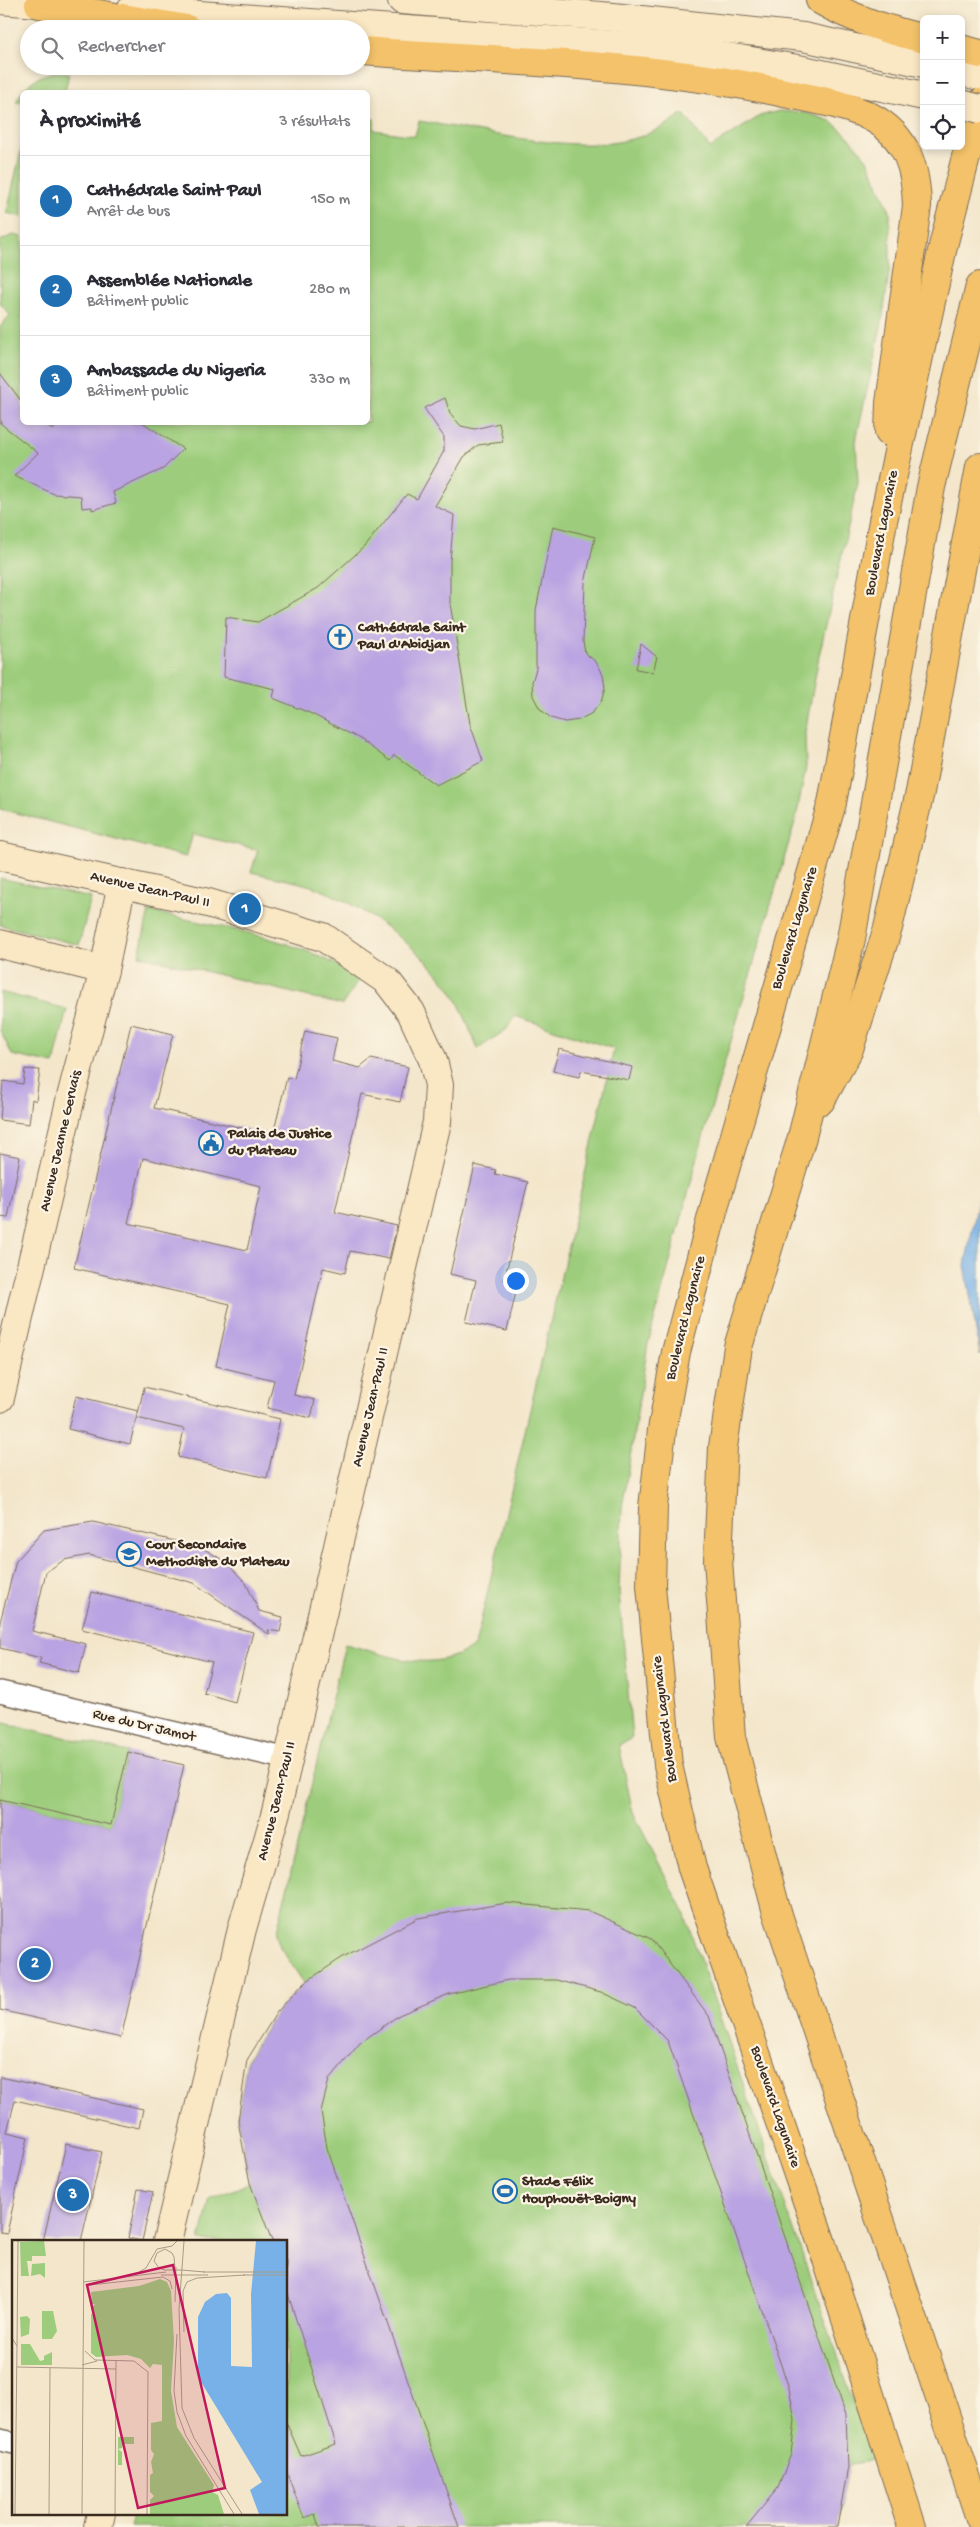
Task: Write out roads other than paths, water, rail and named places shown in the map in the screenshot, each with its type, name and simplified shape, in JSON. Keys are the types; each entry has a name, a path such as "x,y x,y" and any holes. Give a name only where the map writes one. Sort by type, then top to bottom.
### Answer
{"highway":[{"path":"820,0 847,16 875,39 920,39"},
{"path":"39,4 134,20"},
{"path":"965,50 980,54"},
{"path":"370,52 652,72 746,85 835,104 871,118 896,137 910,159 916,179 917,206 890,403 884,520"},
{"name":"Boulevard Lagunaire","path":"912,2527 822,2244 692,1868 668,1766 651,1586 653,1507 662,1430 676,1352 717,1197 832,803 884,520 980,83"},
{"path":"980,286 930,487 851,939 802,1137 738,1347 723,1447 718,1560 731,1737 776,1909 980,2518"},
{"path":"802,1137 849,1049 888,928 920,792 978,479"}],"main road":[{"path":"0,0 269,20"},
{"path":"402,0 712,27 803,37 875,39 920,62"},
{"path":"370,27 615,44 703,54 798,69 920,95"},
{"path":"965,73 980,76"},
{"name":"Avenue Jean-Paul II","path":"0,856 208,903 306,930 337,946 387,981 400,996 420,1028 433,1060 439,1085 437,1122 276,1812 242,1929 167,2240"},
{"name":"Avenue Jeanne Gervais","path":"0,1398 71,1097 104,970 122,883"},
{"path":"0,944 104,970"},
{"path":"98,2527 101,2514"}],"street":[{"name":"Rue du Dr Jamot","path":"0,1692 288,1759"}],"water":[{"path":"980,1192 980,1355 965,1265"}],"place":[{"name":"Cathédrale Saint Paul d'Abidjan","path":"340,637"},
{"name":"Cathédrale Saint Paul","path":"245,909"},
{"name":"Palais de Justice du Plateau","path":"211,1143"},
{"name":"Cour Secondaire Methodiste du Plateau","path":"129,1554"},
{"name":"Assemblée Nationale","path":"35,1964"},
{"name":"Stade Félix Houphouët-Boigny","path":"505,2191"},
{"name":"Ambassade du Nigeria","path":"73,2195"}]}
